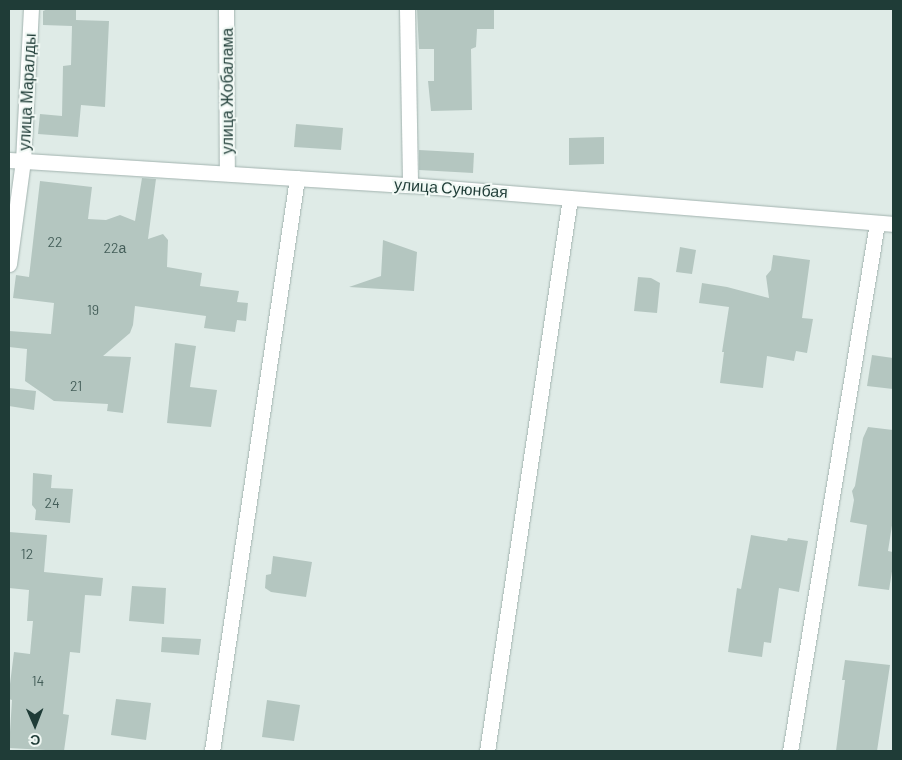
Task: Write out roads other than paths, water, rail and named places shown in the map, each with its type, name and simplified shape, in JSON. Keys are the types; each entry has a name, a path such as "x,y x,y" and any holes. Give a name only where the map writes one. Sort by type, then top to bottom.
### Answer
{"street":[{"name":"улица Маралды","path":"9,264 16,160 31,9"},
{"name":"улица Жобалама","path":"226,9 227,173"},
{"path":"407,9 410,185"},
{"name":"улица Суюнбая","path":"16,160 410,185 893,224"},
{"path":"212,751 298,178"},
{"path":"487,751 570,198"},
{"path":"790,751 877,223"}]}
